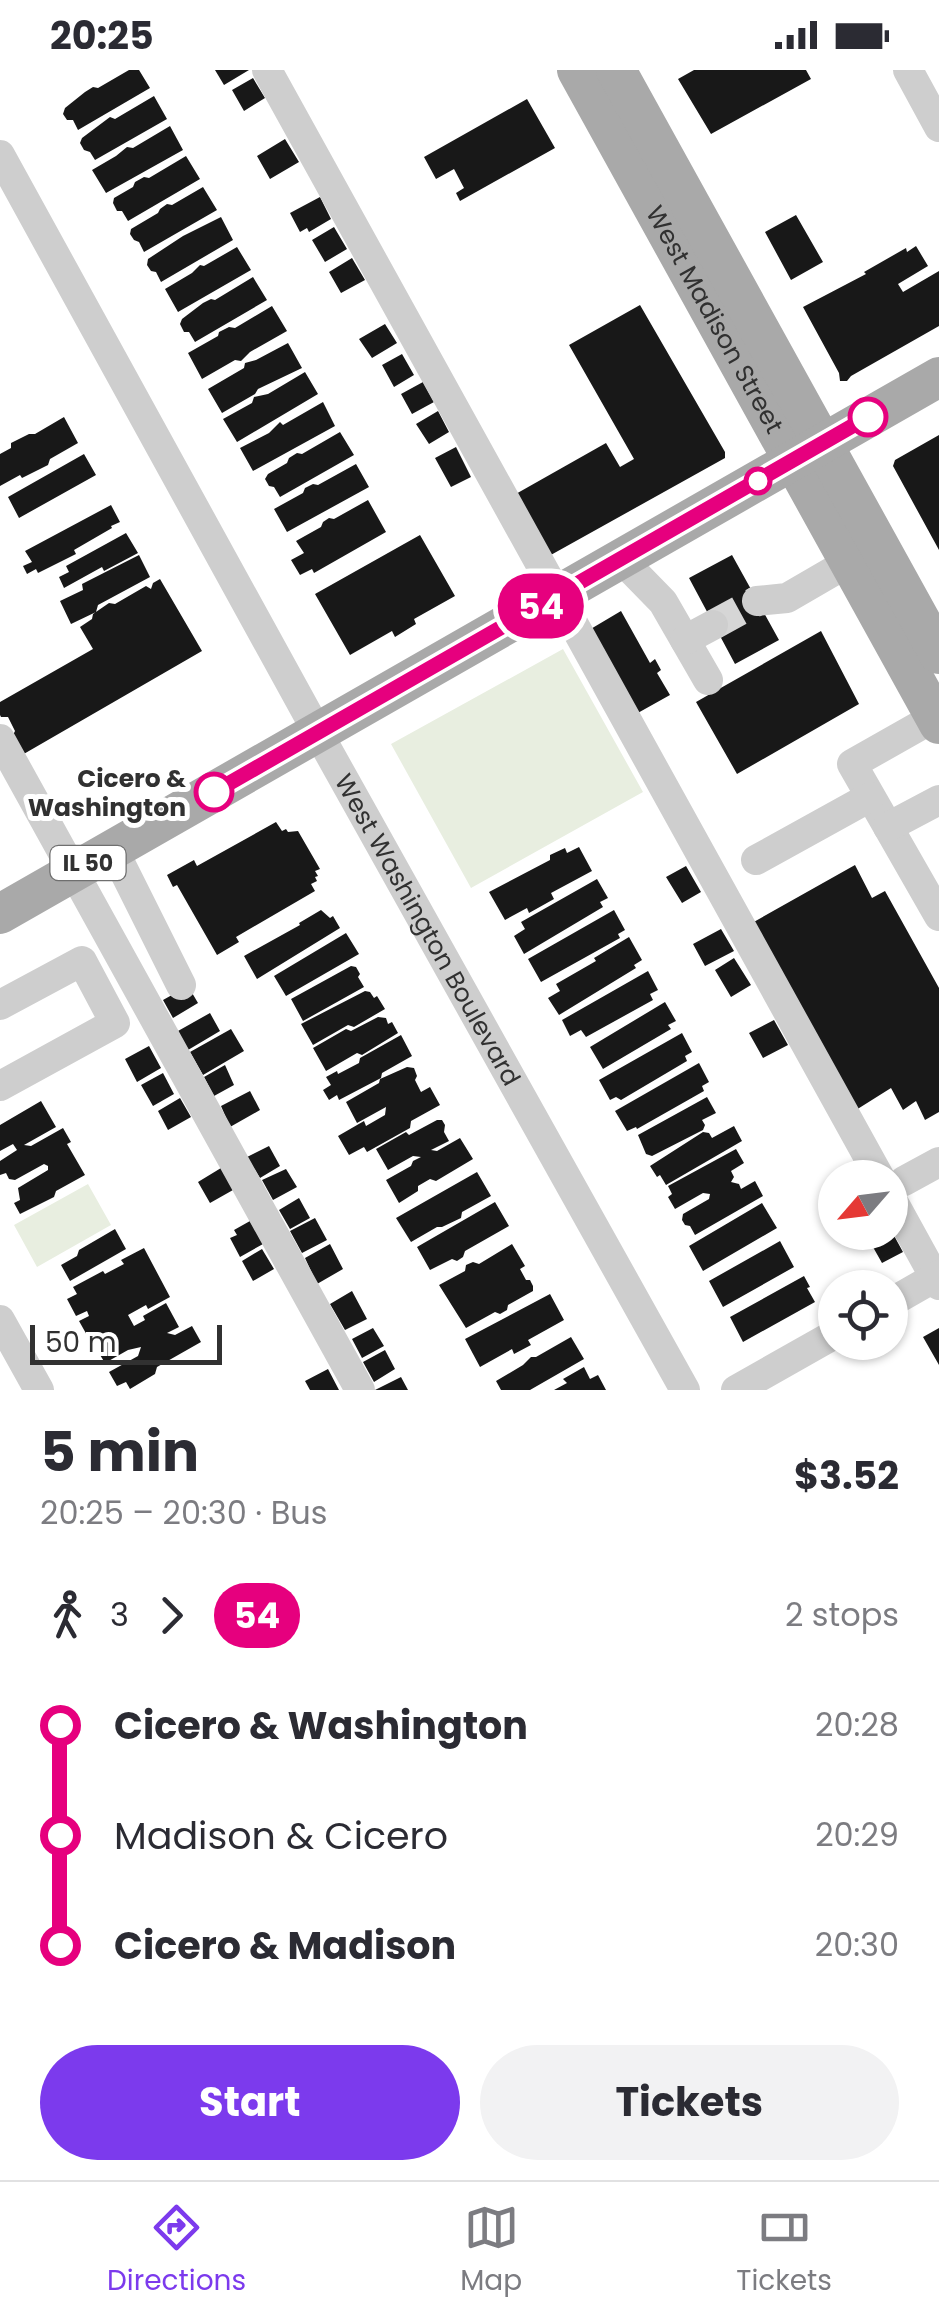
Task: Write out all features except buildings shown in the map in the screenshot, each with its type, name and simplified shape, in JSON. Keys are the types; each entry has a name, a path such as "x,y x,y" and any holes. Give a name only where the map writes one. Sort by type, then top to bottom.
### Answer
{"main road":[{"name":"West Madison Street","path":"577,70 807,453 939,654"},
{"name":"West Madison Street","path":"616,70 807,453 849,562 937,721"},
{"name":"IL 50","path":"0,914 939,377"}],"street":[{"path":"267,70 877,1160"},
{"path":"908,70 939,127"},
{"name":"West Washington Boulevard","path":"0,155 685,1390"},
{"path":"622,560 663,602 708,680"},
{"path":"757,600 787,598 849,562"},
{"path":"685,640 713,624"},
{"path":"937,721 852,764 939,916"},
{"path":"0,740 360,1390"},
{"path":"756,860 870,797"},
{"path":"888,827 939,800"},
{"path":"113,849 181,985"},
{"path":"0,1086 115,1023 82,961 5,992"},
{"path":"908,1177 939,1162"},
{"path":"908,1219 938,1279 908,1294"},
{"path":"0,1320 8,1355 38,1390"},
{"path":"736,1390 818,1344"}],"shaded area":[{"path":"563,649 643,792 471,888 391,744"},
{"path":"88,1184 111,1225 37,1267 14,1225"}],"tunnel":[{"path":"713,625 757,601"}],"bus line":[{"name":"54","path":"214,792 868,417"}],"place":[{"name":"Cicero & Washington","path":"214,792"}]}
